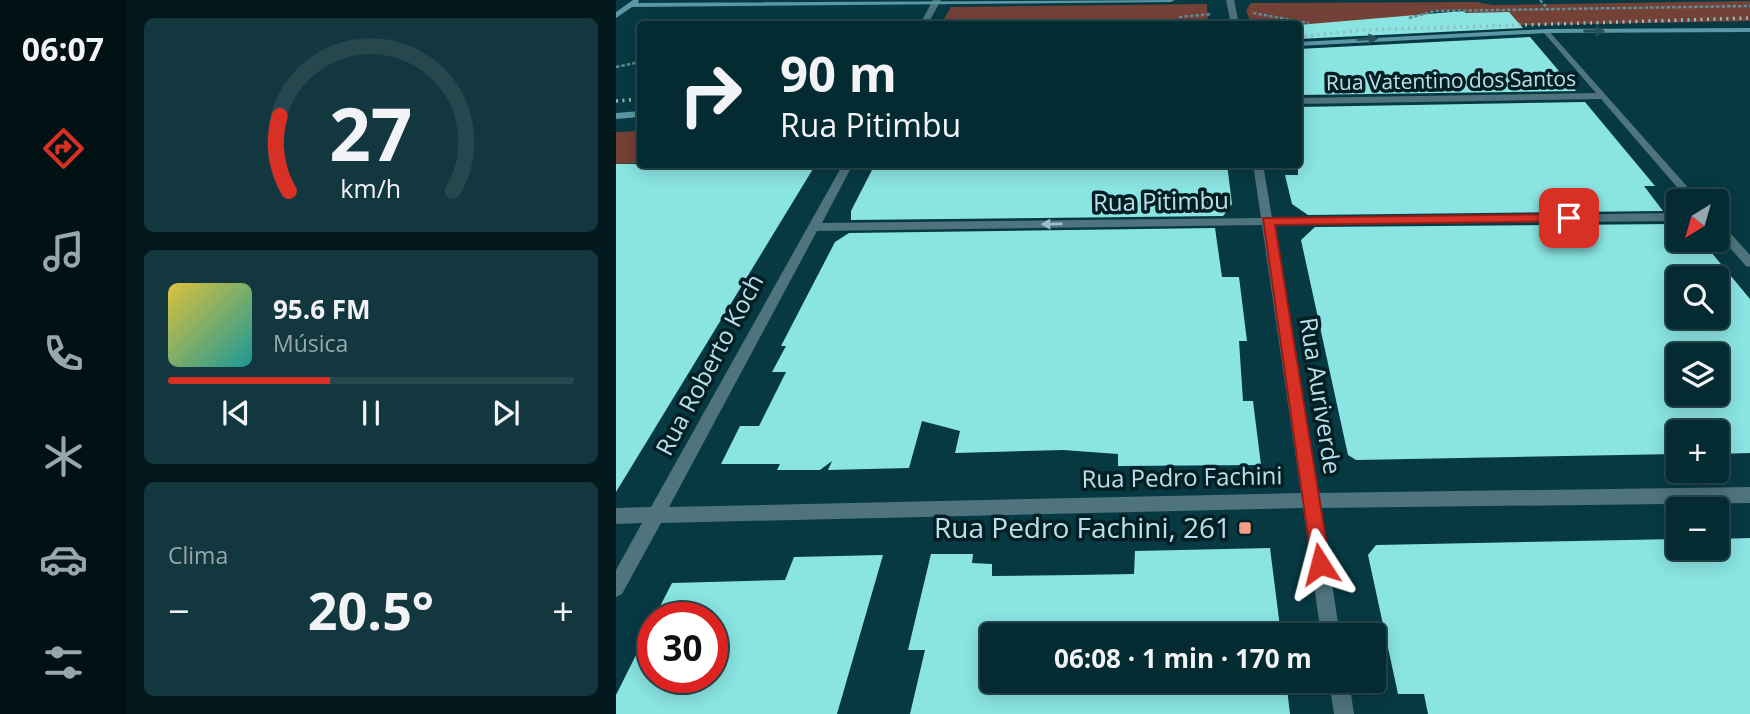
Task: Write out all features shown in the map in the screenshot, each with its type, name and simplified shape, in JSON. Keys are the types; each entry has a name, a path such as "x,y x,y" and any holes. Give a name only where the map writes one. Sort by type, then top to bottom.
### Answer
{"street":[{"path":"616,16 634,2 1171,0"},
{"path":"1230,0 1235,21"},
{"path":"926,21 936,2"},
{"path":"1302,44 1547,31 1750,30"},
{"path":"1547,31 1685,189"},
{"name":"Rua Vatentino dos Santos","path":"1302,101 1604,96"},
{"path":"616,116 637,114"},
{"name":"Rua Roberto Koch","path":"616,588 846,168"},
{"name":"Rua Auriverde","path":"1259,168 1329,623"},
{"name":"Rua Pitimbu","path":"812,228 1666,217"},
{"path":"1729,239 1750,263"},
{"name":"Rua Pedro Fachini","path":"616,516 1309,500 1750,495"},
{"path":"1341,693 1344,714"}],"path":[{"path":"1409,19 1435,11 1750,6"},
{"path":"1165,21 1234,13 1266,14 1297,21"},
{"path":"1302,22 1310,24"},
{"path":"616,68 637,63"}],"shaded area":[{"path":"1750,1 1750,21 1480,26 1464,10 1428,11 1441,28 1302,39 1302,21 1250,21 1246,10 1251,3 1477,2 1492,5"},
{"path":"1207,4 1208,21 943,21 951,7"},
{"path":"637,131 637,163 616,164 616,132"}],"building":[{"path":"1463,11 1509,12 1523,28 1302,39 1302,25"},
{"path":"1530,37 1576,91 1302,95 1302,49"},
{"path":"1585,102 1655,186 1644,186 1663,211 1308,215 1292,204 1285,175 1298,175 1298,168 1302,168 1302,107"},
{"path":"616,164 637,164 637,168 814,168 616,492"},
{"path":"873,168 1228,168 1232,204 1223,216 851,220 851,211"},
{"path":"1666,224 1666,252 1711,252 1723,266 1666,266 1666,329 1729,329 1729,274 1750,299 1750,453 1729,454 1729,420 1666,420 1666,454 1356,460 1348,455 1301,240 1315,227"},
{"path":"1215,228 1222,277 1239,277 1247,341 1239,341 1243,401 1253,401 1261,465 1118,466 1118,454 1063,450 955,453 960,431 922,421 909,468 828,470 832,461 820,470 777,470 780,464 721,464 740,426 759,426 786,372 772,372 786,346 781,346 835,242 849,233"},
{"path":"1750,538 1750,714 1428,714 1424,694 1398,694 1386,638 1386,623 1383,623 1368,555 1376,545 1666,539 1666,560 1729,560 1729,539"},
{"path":"1270,548 1279,623 980,623 980,693 1287,693 1290,714 910,714 925,650 908,650 931,554 973,554 972,563 992,564 992,576 1134,574 1135,551"},
{"path":"883,555 837,714 616,714 616,695 637,653 637,693 728,693 728,602 662,602 672,583 785,580 794,557"}],"railway":[{"path":"1302,37 1360,30 1750,18"},
{"path":"616,101 637,99"}],"place":[{"name":"Rua Pedro Fachini, 261","path":"1245,528"}],"route":[{"path":"1320,564 1268,221 1569,218"}]}
